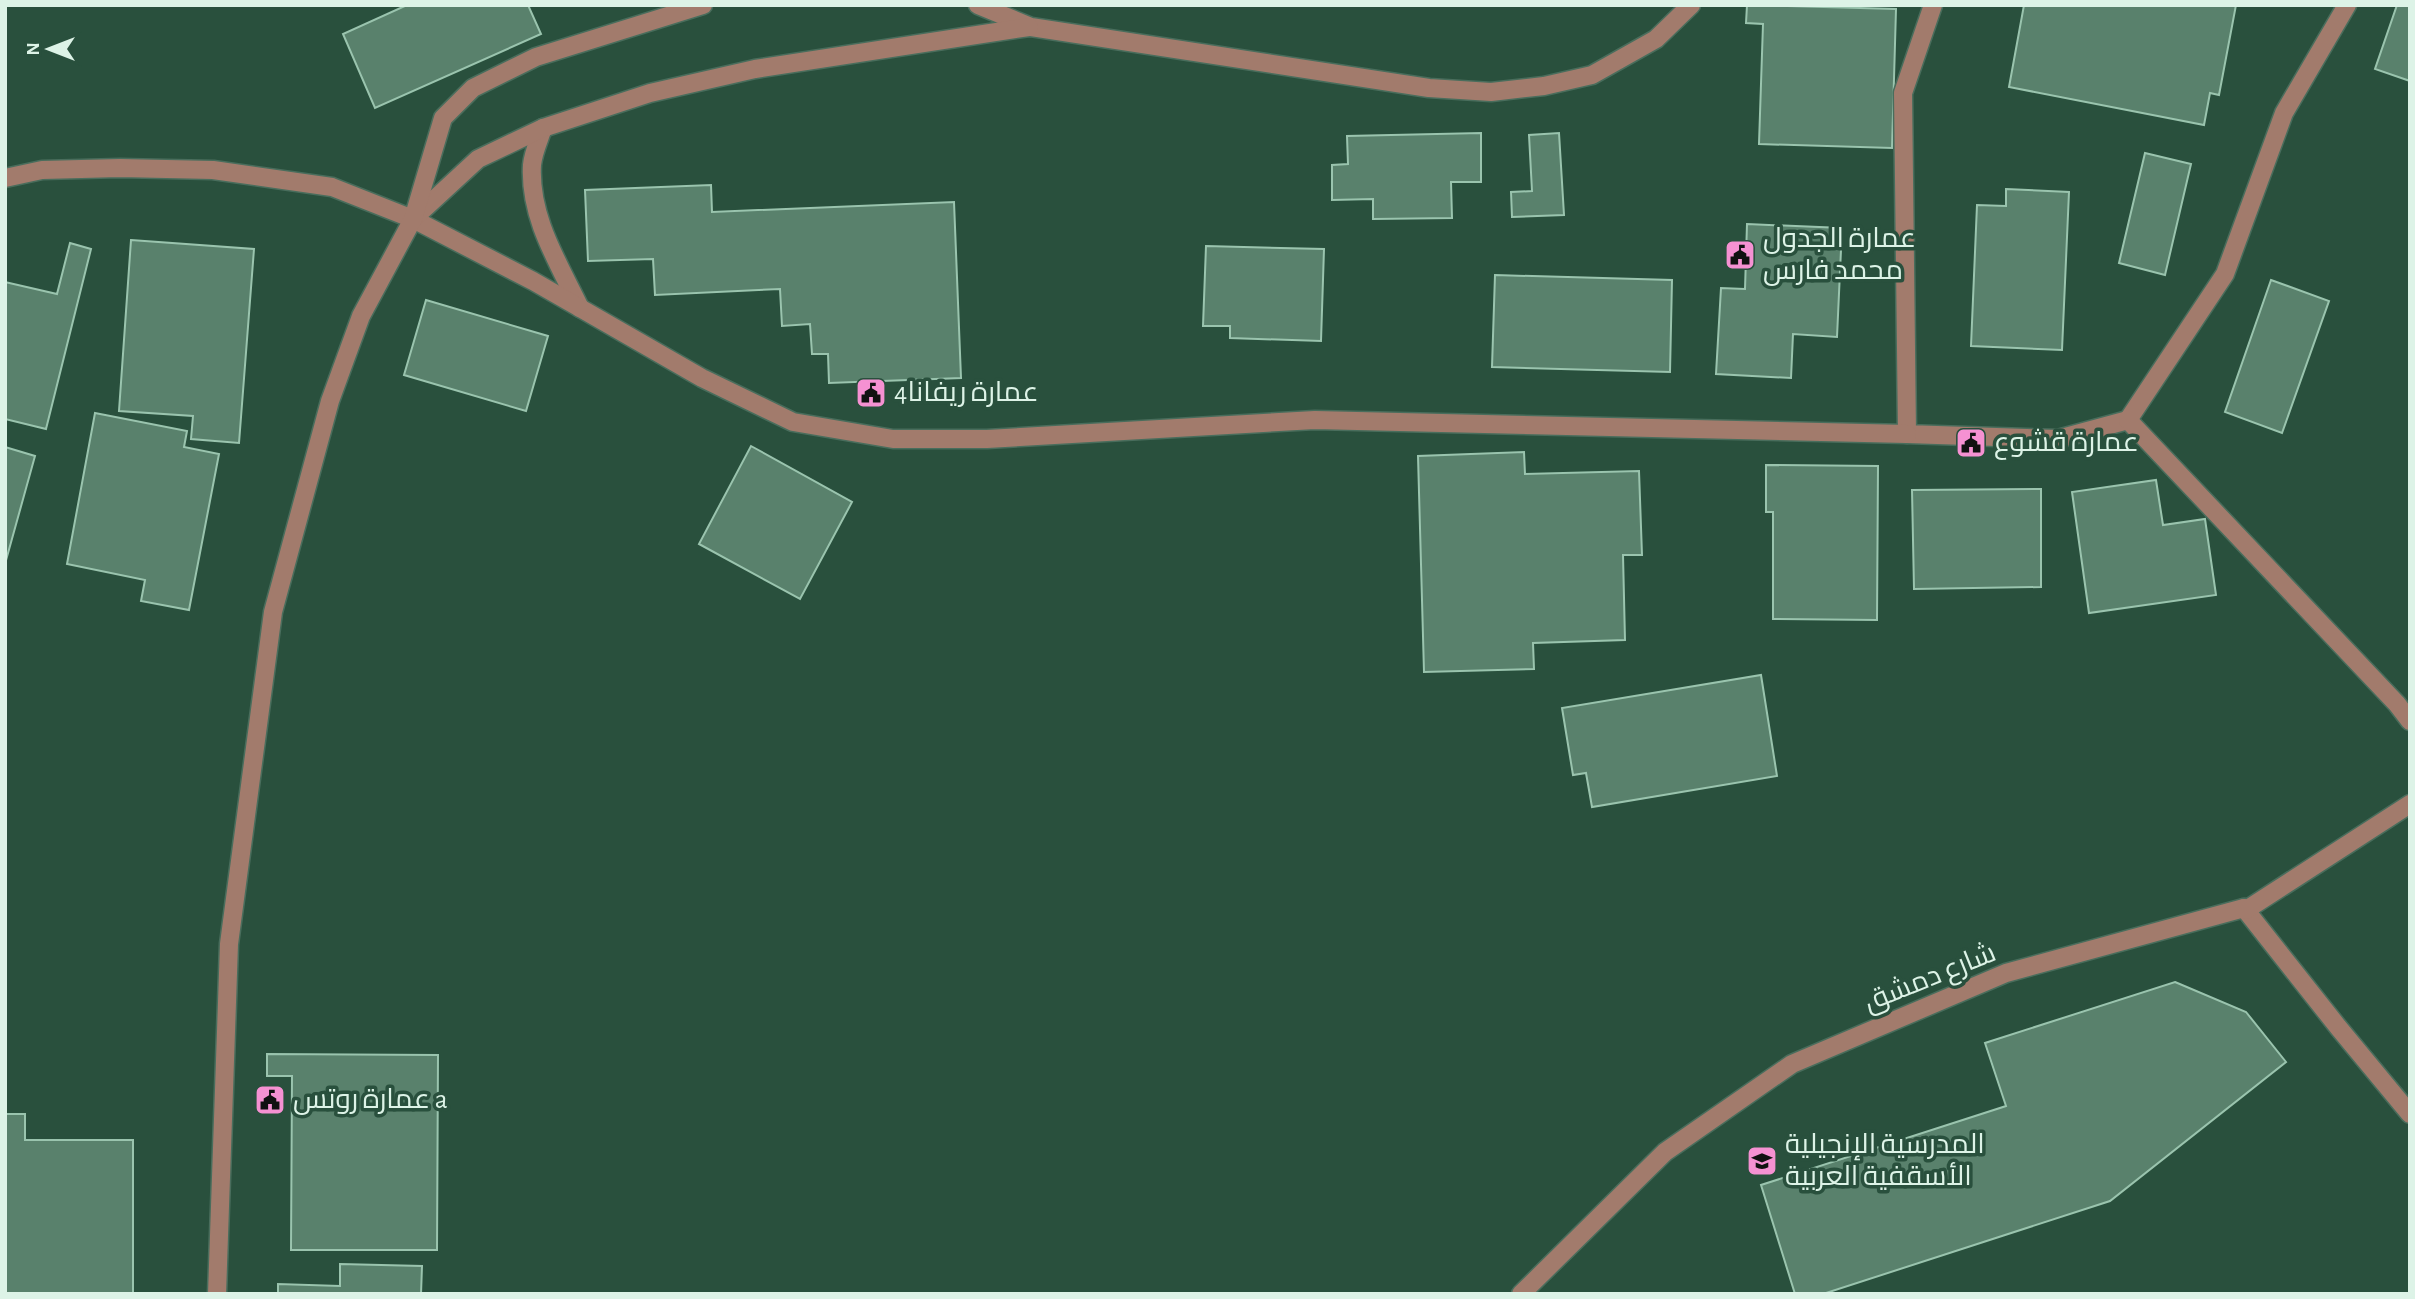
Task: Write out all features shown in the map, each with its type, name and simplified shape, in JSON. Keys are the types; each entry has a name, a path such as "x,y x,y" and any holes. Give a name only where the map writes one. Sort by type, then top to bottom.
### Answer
{"street":[{"path":"217,1294 229,944 273,612 330,401 361,316 413,219 443,118 473,89 536,57 703,5"},
{"path":"978,5 1031,27 1429,89 1491,92 1544,86 1592,75 1656,39 1691,5"},
{"path":"1907,435 1903,93 1933,5"},
{"path":"5,178 42,170 213,170 332,187 413,219 580,307 702,379 793,422 893,439 987,439 1315,419 2058,439 2127,420 2225,274 2284,113 2347,5"},
{"path":"413,219 478,159 543,128 650,93 755,69 1031,27"},
{"path":"543,128 532,162 533,194 543,232 580,307"},
{"path":"2127,420 2398,705 2410,722"},
{"name":"شارع دمشق","path":"1521,1294 1665,1152 1792,1063 2006,973 2244,908 2246,911 2410,804"},
{"path":"2244,908 2410,1114"}],"building":[{"path":"407,5 528,5 541,34 375,108 343,34"},
{"path":"1747,5 1896,9 1892,148 1759,144 1763,24 1746,23"},
{"path":"2024,5 2236,5 2219,95 2210,93 2204,125 2009,87"},
{"path":"2397,5 2410,5 2410,81 2375,69"},
{"path":"1481,133 1481,182 1451,182 1452,218 1373,219 1373,199 1332,200 1332,165 1348,164 1347,136"},
{"path":"1559,133 1564,215 1512,217 1511,192 1532,191 1529,135"},
{"path":"2145,153 2191,164 2165,275 2119,263"},
{"path":"711,185 712,212 954,202 961,378 829,383 828,354 812,354 810,324 782,326 780,289 655,295 653,259 588,261 585,190"},
{"path":"2006,189 2069,192 2062,350 1971,346 1977,205 2006,206"},
{"path":"1747,224 1842,228 1837,337 1793,334 1791,378 1716,374 1721,288 1745,289"},
{"path":"131,240 254,249 239,443 191,439 193,416 119,411"},
{"path":"70,243 91,249 46,429 5,419 5,282 57,294"},
{"path":"1206,246 1324,249 1321,341 1230,338 1230,326 1203,326"},
{"path":"1495,275 1672,280 1670,372 1492,367"},
{"path":"2271,280 2329,301 2282,433 2225,412"},
{"path":"426,300 548,336 526,411 404,375"},
{"path":"95,413 187,431 184,447 219,454 189,610 141,601 145,580 67,564"},
{"path":"751,446 852,502 800,599 699,544"},
{"path":"5,447 35,456 5,564"},
{"path":"1524,452 1525,474 1639,471 1642,555 1623,555 1625,640 1533,643 1534,669 1424,672 1418,456"},
{"path":"1766,465 1878,466 1877,620 1773,619 1773,512 1766,512"},
{"path":"2156,480 2163,525 2205,519 2216,595 2089,613 2072,492"},
{"path":"2041,489 2041,587 1914,589 1912,490"},
{"path":"1761,675 1777,776 1592,807 1586,773 1573,775 1562,708"},
{"path":"2175,982 2246,1012 2286,1062 2110,1201 1823,1294 1795,1294 1761,1185 2006,1106 1985,1043"},
{"path":"267,1054 438,1055 437,1250 291,1250 292,1076 267,1076"},
{"path":"5,1114 25,1114 25,1140 133,1140 133,1294 5,1294"},
{"path":"340,1264 422,1266 421,1294 278,1294 278,1284 340,1286"}],"place":[{"name":"عمارة الجدول محمد فارس","path":"1740,255"},
{"name":"عمارة ريفانا4","path":"871,393"},
{"name":"عمارة قشوع","path":"1971,443"},
{"name":"عمارة روتس a","path":"270,1100"},
{"name":"المدرسية الإنجيلية الأسقفية العربية","path":"1762,1161"}]}
